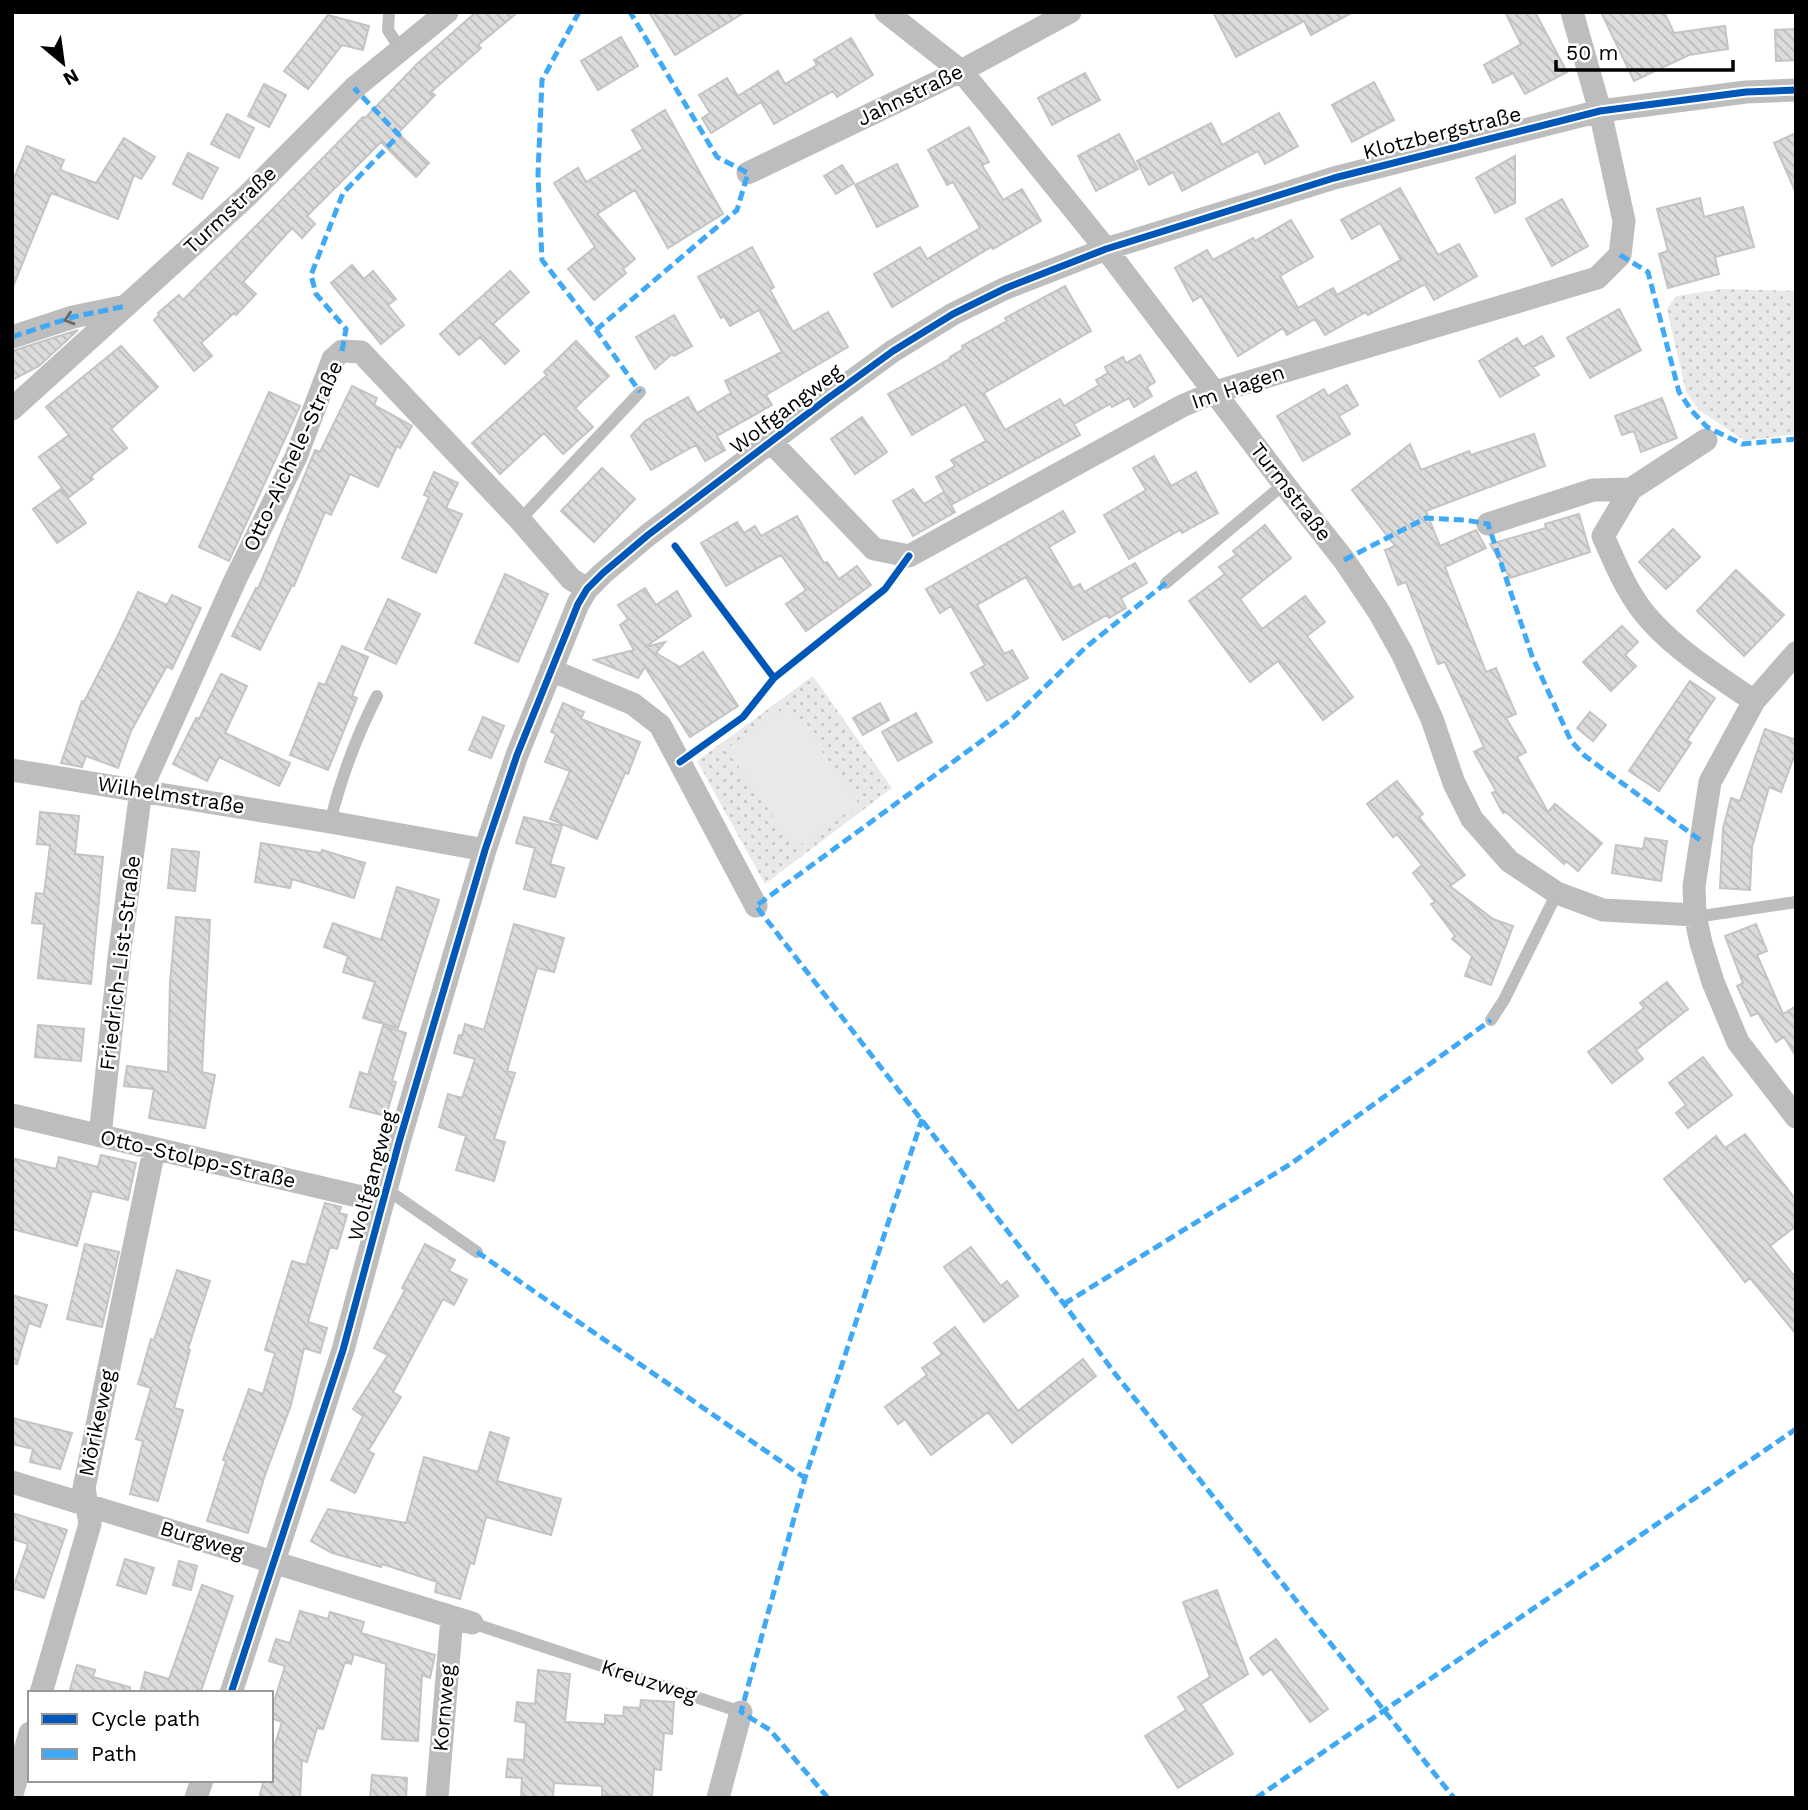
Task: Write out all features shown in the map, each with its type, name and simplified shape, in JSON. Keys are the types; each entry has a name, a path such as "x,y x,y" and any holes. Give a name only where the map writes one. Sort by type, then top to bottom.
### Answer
{"street":[{"name":"Turmstraße","path":"12,409 247,196 354,88 447,12"},
{"name":"Turmstraße","path":"886,12 961,71 1106,248 1344,560 1379,612 1402,653 1432,719 1454,783 1472,819 1509,861 1557,892 1603,910 1695,915"},
{"name":"Jahnstraße","path":"748,173 961,71 1070,12"},
{"path":"1572,12 1600,111"},
{"name":"Klotzbergstraße","path":"1106,248 1334,178 1600,111 1746,92 1796,90"},
{"name":"Im Hagen","path":"772,443 874,549 909,556 1182,406 1215,392 1597,278 1620,255 1625,221 1600,111"},
{"name":"Wolfgangweg","path":"232,1691 343,1350 384,1196 485,850 517,755 578,604 587,589 648,535 893,351 953,314 1006,288 1106,248"},
{"path":"12,337 73,317 126,306"},
{"name":"Otto-Aichele-Straße","path":"142,790 236,578 296,457 333,359 342,351 361,352 520,520 571,579 587,589"},
{"path":"1706,440 1631,489 1604,536 1622,578 1650,620 1679,646 1754,701"},
{"path":"1488,524 1593,490 1631,489"},
{"path":"1796,653 1754,701 1710,782 1694,886 1695,915 1713,982 1738,1042 1796,1117"},
{"path":"551,670 633,704 660,725 757,906"},
{"name":"Wilhelmstraße","path":"12,770 485,850"},
{"name":"Friedrich-List-Straße","path":"100,1136 119,958 142,790"},
{"name":"Otto-Stolpp-Straße","path":"12,1115 154,1150 384,1196"},
{"name":"Mörikeweg","path":"42,1691 90,1524 84,1488 154,1150"},
{"name":"Burgweg","path":"12,1482 462,1620"},
{"name":"Kornweg","path":"437,1798 462,1620"},
{"name":"Kreuzweg","path":"718,1798 741,1712"},
{"path":"12,1794 28,1740"}],"lane":[{"path":"389,12 388,30 400,49"},
{"path":"520,520 640,392"},
{"path":"1166,583 1284,484"},
{"path":"330,822 348,761 377,696"},
{"path":"1491,1020 1504,1000 1557,892"},
{"path":"1695,915 1796,902"},
{"path":"384,1196 477,1252"},
{"name":"Kreuzweg","path":"462,1620 741,1712"}],"shaded area":[{"path":"1722,289 1796,291 1796,434 1745,441 1699,410 1686,392 1667,309 1676,296"},
{"path":"813,676 892,788 765,884 697,761"},
{"path":"789,705 859,804 796,848 726,749"}],"building":[{"path":"476,12 518,12 478,45 481,48 431,92 435,95 398,133 429,163 416,177 381,142 307,216 315,224 302,238 292,228 243,282 256,294 236,315 234,313 201,343 212,356 194,371 154,320 158,313 179,295 183,300 363,117 365,118 418,63"},
{"path":"649,12 745,12 675,55"},
{"path":"1213,12 1353,12 1311,35 1304,21 1236,57"},
{"path":"1505,12 1535,12 1567,72 1525,94 1513,73 1493,83 1484,65 1521,44"},
{"path":"1601,12 1664,12 1674,33 1725,26 1728,49 1689,55 1634,81"},
{"path":"328,15 369,26 363,50 342,45 308,89 284,71"},
{"path":"1796,29 1796,60 1776,61 1775,30"},
{"path":"621,37 638,66 598,90 581,61"},
{"path":"851,38 873,75 837,97 833,91 774,124 761,102 711,133 702,118 710,113 699,95 727,78 738,96 778,71 785,84 817,65 814,60"},
{"path":"1085,73 1100,100 1052,125 1038,98"},
{"path":"1374,82 1394,120 1352,142 1332,105"},
{"path":"264,84 286,95 269,127 248,116"},
{"path":"665,110 723,214 668,248 635,190 597,214 635,259 623,269 626,273 594,300 568,269 595,247 554,183 578,168 586,182 643,149 632,130"},
{"path":"1279,113 1298,146 1265,164 1258,151 1182,191 1173,172 1149,185 1137,161 1211,123 1222,145"},
{"path":"227,114 254,128 239,158 211,144"},
{"path":"969,127 989,162 982,165 1003,200 1022,189 1041,221 993,249 991,247 892,307 874,274 920,247 927,259 980,228 953,182 947,185 928,150"},
{"path":"1796,133 1796,193 1774,143"},
{"path":"1119,134 1138,169 1096,191 1078,156"},
{"path":"124,138 155,157 141,179 134,175 118,219 51,193 12,289 12,183 27,146 64,160 60,170 96,183"},
{"path":"188,153 218,168 202,199 173,184"},
{"path":"1515,156 1515,203 1495,213 1476,178"},
{"path":"897,164 918,206 877,227 855,185"},
{"path":"842,165 854,183 836,194 824,176"},
{"path":"1400,188 1438,255 1459,244 1477,276 1434,300 1425,284 1325,335 1315,319 1287,335 1283,328 1238,356 1201,296 1193,301 1175,268 1207,250 1213,260 1253,238 1255,241 1291,220 1313,257 1280,276 1298,308 1333,288 1337,295 1401,260 1380,223 1352,239 1341,220"},
{"path":"1700,198 1704,217 1743,207 1754,247 1715,257 1719,274 1668,288 1659,254 1668,251 1657,209"},
{"path":"1562,199 1588,246 1552,266 1526,219"},
{"path":"752,247 774,287 770,290 793,332 828,312 848,347 766,395 772,405 717,436 725,450 705,461 696,445 651,470 631,436 645,421 688,397 697,413 731,393 725,381 782,352 759,310 730,326 724,316 721,318 698,277"},
{"path":"352,265 364,279 373,271 396,299 388,305 404,325 381,344 331,283"},
{"path":"510,271 529,292 493,324 519,351 505,364 480,337 459,355 440,334"},
{"path":"1065,286 1091,331 984,393 1005,430 1060,399 1064,406 1099,385 1096,380 1108,373 1105,367 1123,357 1126,363 1140,355 1155,382 1147,387 1152,396 1134,407 1129,398 1112,407 1110,404 1074,424 1080,435 951,505 936,477 955,466 951,460 986,441 965,404 912,435 888,394 951,358 963,349 962,346 1007,321 1005,318"},
{"path":"1619,309 1641,350 1590,378 1567,338"},
{"path":"674,315 692,346 674,356 672,354 655,369 636,337"},
{"path":"78,330 39,366 12,380 12,351"},
{"path":"1542,336 1554,356 1533,367 1539,375 1500,397 1479,361 1517,338 1523,347"},
{"path":"576,341 609,376 575,408 593,427 563,454 544,433 500,474 472,443 547,375 544,372"},
{"path":"121,346 158,387 111,429 127,448 69,497 39,457 69,435 46,407"},
{"path":"1347,385 1358,405 1339,416 1350,434 1303,461 1277,416 1324,389 1328,396"},
{"path":"352,386 377,398 374,405 412,426 400,448 397,446 378,487 350,474 331,515 325,512 294,586 292,585 260,650 232,636 256,588 258,589 315,450 320,452"},
{"path":"269,392 300,406 229,561 199,547"},
{"path":"1662,398 1677,438 1641,452 1634,431 1622,435 1615,416"},
{"path":"862,417 887,452 855,474 831,439"},
{"path":"1534,434 1545,466 1426,511 1440,546 1476,530 1486,548 1445,567 1486,672 1496,668 1516,714 1506,718 1526,752 1517,757 1548,812 1555,804 1602,843 1578,871 1566,861 1564,864 1506,812 1503,813 1492,793 1496,791 1474,752 1484,747 1445,662 1438,664 1406,582 1398,585 1385,550 1395,546 1352,490 1410,444 1421,470 1469,451 1471,455"},
{"path":"1154,456 1171,486 1196,472 1218,513 1182,533 1180,530 1129,559 1104,515 1146,490 1133,468"},
{"path":"602,468 635,499 594,542 561,511"},
{"path":"434,472 458,483 446,508 462,514 436,573 402,558 429,497 424,495"},
{"path":"61,489 86,523 57,543 33,509"},
{"path":"913,489 924,504 944,492 955,512 913,536 893,501"},
{"path":"1063,511 1075,532 1049,547 1073,588 1080,584 1084,592 1135,563 1147,583 1121,598 1126,608 1109,618 1107,615 1063,640 1026,577 977,605 1004,654 1012,650 1028,678 987,701 971,673 985,665 951,606 940,613 926,589"},
{"path":"1579,514 1590,552 1510,578 1490,544 1546,528 1545,524"},
{"path":"797,516 824,563 827,562 839,579 857,566 871,585 806,631 786,604 806,590 781,555 726,586 701,543 737,522 744,533 755,526 761,536"},
{"path":"1265,525 1291,558 1240,599 1262,629 1305,596 1325,622 1307,636 1353,697 1323,720 1278,661 1250,682 1189,601 1225,574 1219,567 1236,555 1233,551"},
{"path":"1673,529 1700,557 1666,589 1639,562"},
{"path":"1736,570 1784,615 1744,656 1697,611"},
{"path":"505,574 548,594 518,662 475,643"},
{"path":"645,588 656,605 677,591 691,616 645,647 665,642 656,653 680,667 703,652 738,706 690,737 645,667 638,678 594,660 634,650 620,625 628,619 618,605"},
{"path":"138,592 167,605 172,595 201,608 172,669 167,666 131,731 118,768 86,756 82,767 61,763 82,701 84,702"},
{"path":"388,599 420,614 396,664 365,649"},
{"path":"1622,626 1638,642 1625,655 1636,666 1611,691 1583,662"},
{"path":"342,646 368,657 352,696 357,698 328,770 290,755 319,683 325,685"},
{"path":"221,674 247,686 225,733 290,763 279,786 219,757 207,781 173,764"},
{"path":"1690,681 1715,698 1687,740 1691,743 1659,791 1629,771"},
{"path":"563,703 584,712 581,719 640,742 597,839 550,819 570,771 545,762 556,734 551,732"},
{"path":"880,703 889,720 863,735 853,718"},
{"path":"1590,712 1606,725 1593,741 1577,728"},
{"path":"916,713 932,742 898,761 882,732"},
{"path":"483,717 504,726 491,758 469,750"},
{"path":"1765,729 1796,740 1796,751 1781,792 1769,787 1752,847 1750,890 1720,888 1723,829 1731,798 1740,801"},
{"path":"1397,781 1423,814 1419,817 1465,875 1450,886 1493,919 1513,926 1491,985 1465,976 1472,956 1452,939 1455,936 1431,904 1435,902 1413,873 1422,865 1397,834 1393,837 1367,804"},
{"path":"40,812 79,816 75,854 103,857 91,984 38,978 44,924 32,923 36,893 44,894 50,845 37,844"},
{"path":"524,817 562,826 550,864 564,868 555,897 524,889 535,848 516,843"},
{"path":"1645,838 1667,841 1661,881 1612,873 1616,845 1643,849"},
{"path":"261,843 321,853 322,850 365,863 354,898 292,879 290,888 255,882"},
{"path":"172,849 199,852 195,891 168,888"},
{"path":"397,887 439,900 398,1028 363,1018 375,982 343,972 348,956 324,947 333,923 381,940"},
{"path":"176,917 210,920 202,1072 215,1075 205,1128 149,1118 154,1089 124,1086 127,1066 168,1072 170,983"},
{"path":"514,924 564,938 554,972 537,968 507,1071 515,1073 494,1139 505,1142 494,1181 456,1170 466,1136 439,1127 448,1094 462,1098 475,1059 454,1053 459,1035 462,1036 465,1024 484,1030"},
{"path":"1756,924 1767,951 1757,955 1783,1014 1796,1006 1796,1056 1784,1037 1776,1042 1758,1013 1751,1016 1737,986 1743,983 1725,936"},
{"path":"1667,982 1688,1009 1636,1050 1643,1059 1612,1083 1588,1052 1644,1008 1640,1003"},
{"path":"38,1025 84,1029 81,1061 35,1057"},
{"path":"383,1026 406,1033 392,1081 396,1082 386,1116 350,1107 360,1072 368,1075"},
{"path":"1703,1057 1732,1095 1688,1128 1676,1113 1686,1105 1669,1083"},
{"path":"1745,1134 1796,1200 1796,1226 1770,1246 1796,1278 1796,1334 1750,1278 1745,1282 1664,1179 1716,1136 1725,1148"},
{"path":"101,1155 136,1163 128,1200 92,1191 77,1246 12,1229 12,1158 56,1169 59,1157 98,1167"},
{"path":"325,1203 341,1207 339,1213 347,1215 337,1249 330,1247 308,1322 327,1328 320,1353 304,1348 291,1405 264,1478 248,1533 207,1521 226,1461 223,1460 249,1389 263,1394 275,1353 265,1350 292,1261 306,1265"},
{"path":"85,1244 119,1252 102,1327 67,1319"},
{"path":"425,1244 455,1260 449,1271 467,1280 454,1305 443,1299 393,1392 401,1397 368,1451 374,1454 355,1493 331,1480 363,1416 353,1409 388,1355 374,1348 405,1290 402,1288"},
{"path":"971,1247 1001,1286 1007,1281 1018,1296 984,1322 944,1267"},
{"path":"177,1270 210,1281 188,1349 190,1350 174,1408 183,1410 158,1501 130,1494 143,1441 136,1439 151,1388 138,1384 151,1339 154,1340"},
{"path":"12,1295 47,1305 40,1327 29,1323 17,1364 12,1363"},
{"path":"955,1327 1018,1411 1083,1359 1096,1376 1012,1443 988,1412 931,1455 905,1419 898,1424 885,1407 927,1375 922,1368 942,1354 934,1343"},
{"path":"12,1418 72,1433 60,1469 30,1462 33,1449 12,1444"},
{"path":"490,1432 509,1438 497,1481 561,1499 551,1535 486,1517 474,1564 470,1563 460,1599 435,1592 437,1582 382,1564 381,1567 332,1553 311,1541 328,1509 406,1523 424,1457 478,1472"},
{"path":"12,1513 67,1530 44,1598 13,1588 28,1544 12,1539"},
{"path":"125,1559 154,1568 146,1594 117,1585"},
{"path":"179,1561 197,1566 191,1590 173,1585"},
{"path":"202,1585 233,1596 201,1691 140,1691 145,1672 169,1679"},
{"path":"1217,1590 1248,1674 1201,1704 1233,1754 1178,1788 1145,1736 1186,1710 1178,1697 1210,1677 1183,1602"},
{"path":"300,1611 328,1619 330,1612 364,1622 361,1633 435,1655 430,1678 422,1675 418,1741 382,1739 386,1664 354,1654 351,1664 345,1662 323,1729 317,1728 307,1762 302,1760 300,1798 259,1798 263,1782 273,1782 273,1751 282,1722 273,1719 273,1705 285,1666 269,1661 276,1639 290,1643"},
{"path":"1276,1639 1328,1709 1310,1722 1271,1669 1263,1675 1250,1658"},
{"path":"77,1665 95,1670 93,1677 130,1687 130,1691 70,1691"},
{"path":"538,1670 570,1674 565,1722 605,1724 605,1715 623,1716 624,1707 640,1708 641,1700 674,1702 672,1734 664,1733 661,1770 654,1769 652,1798 602,1795 602,1786 554,1783 553,1798 521,1798 522,1778 506,1777 508,1759 524,1760 526,1723 515,1721 517,1702 535,1704"},
{"path":"372,1775 407,1778 406,1798 370,1798"}],"marked path":[{"path":"579,12 542,80 538,174 542,260 640,392"},
{"path":"596,330 737,210 748,173 717,157 630,12"},
{"path":"342,351 346,329 316,294 311,275 343,193 399,135 354,88"},
{"path":"1620,255 1648,272 1679,392 1707,427 1742,444 1796,439"},
{"path":"12,337 73,317 126,306"},
{"path":"1344,560 1426,518 1488,524 1532,656 1571,741 1585,756 1700,840"},
{"path":"1166,583 1086,647 1013,718 756,906 1116,1375 1454,1798"},
{"path":"1064,1304 1292,1163 1491,1020"},
{"path":"828,1798 770,1730 741,1712 805,1478 922,1119"},
{"path":"477,1252 805,1478"},
{"path":"1256,1798 1796,1429"}],"cycle path":[{"path":"232,1691 343,1350 399,1142 485,850 517,755 578,604 587,589 648,535 893,351 953,314 1006,288 1106,249 1334,178 1600,111 1746,92 1796,90"},
{"path":"675,546 774,678 885,589 909,556"},
{"path":"680,762 743,717 774,678"}]}
